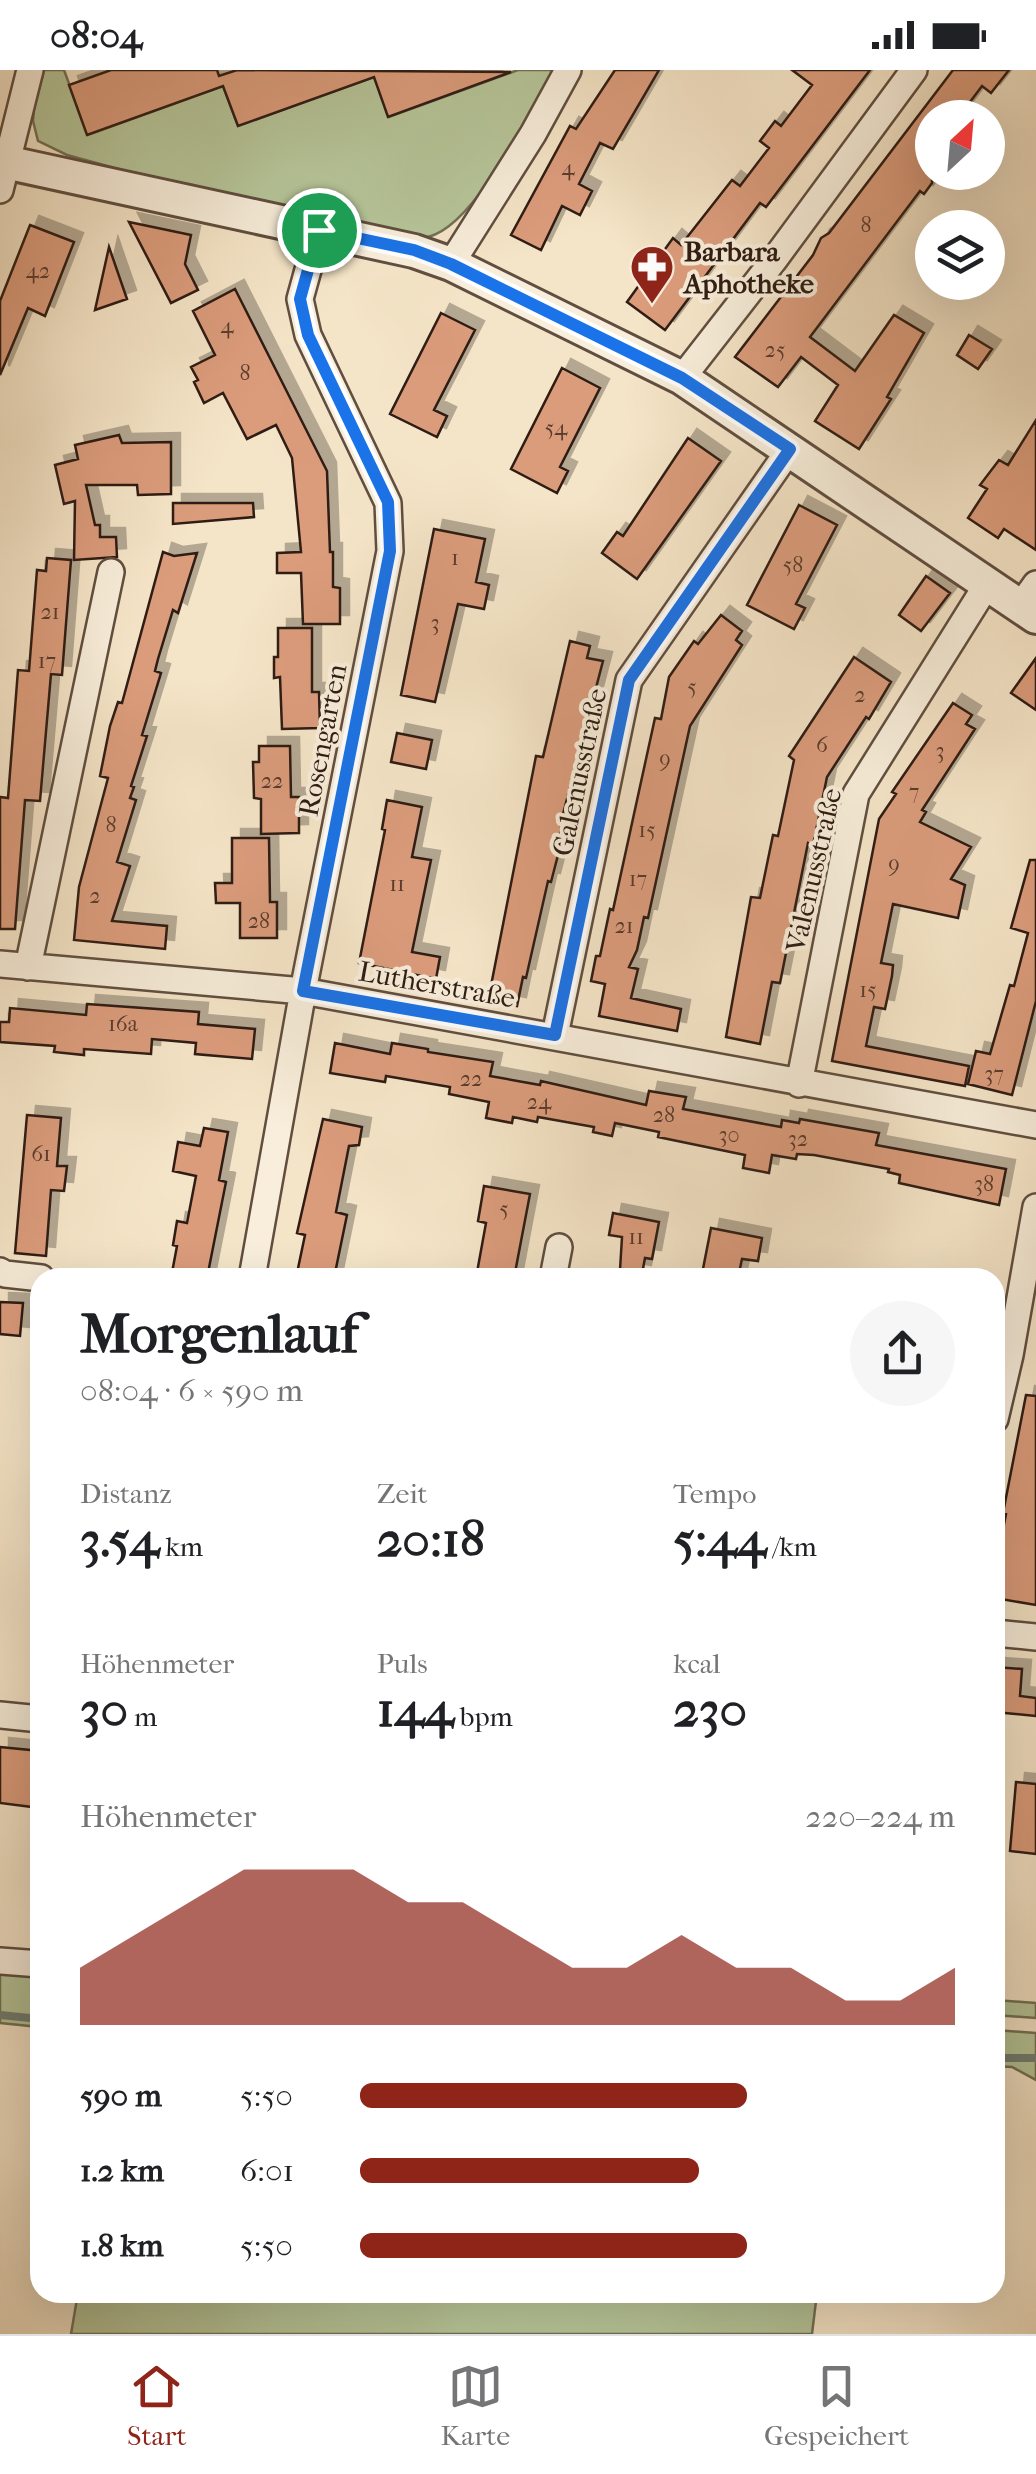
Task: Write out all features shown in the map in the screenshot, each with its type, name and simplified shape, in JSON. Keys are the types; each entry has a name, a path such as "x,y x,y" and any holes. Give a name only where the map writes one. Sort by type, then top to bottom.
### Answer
{"street":[{"path":"30,70 2,171 319,230 414,250 451,264 682,378 988,583 1031,602"},
{"path":"451,264 533,134 568,70"},
{"path":"682,378 914,70"},
{"name":"Rosengarten","path":"254,1268 303,991 390,551 388,502 308,335 300,299 319,230"},
{"name":"Galenusstraße","path":"555,1035 629,680 790,449"},
{"path":"28,966 111,572"},
{"name":"Valenusstraße","path":"799,1084 856,794 988,583"},
{"name":"Lutherstraße","path":"0,964 303,991 1036,1125"},
{"path":"1005,1376 1036,1207"},
{"path":"555,1268 559,1248"},
{"path":"0,1271 30,1277"},
{"path":"1005,1633 1036,1636"},
{"path":"0,1716 30,1718"},
{"path":"0,1960 30,1963"}],"green space":[{"path":"44,70 64,70 88,135 223,86 238,126 374,77 389,117 518,70 554,70 482,190 446,228 428,237 67,155 38,141 34,108"},
{"path":"0,1971 30,1974 30,2026 0,2023"},
{"path":"1005,2001 1036,2003 1036,2018 1005,2016"},
{"path":"1005,2031 1036,2033 1036,2080 1005,2067"},
{"path":"76,2303 816,2303 812,2334 71,2334"}],"building":[{"path":"111,70 217,70 219,76 237,70 511,72 388,117 374,77 238,126 223,86 87,135 69,85"},
{"path":"615,70 659,70 613,149 600,143 579,184 592,191 580,215 562,206 541,250 511,235 570,126 576,129"},
{"path":"792,70 870,70 766,207 760,203 665,330 627,302 673,238 681,245 732,180 740,186 769,148 760,141 775,121 781,126 812,85"},
{"path":"953,70 1009,70 991,93 982,86 972,100 930,100"},
{"path":"915,120 915,190 927,190 924,194 920,191 810,337 855,371 894,315 924,333 887,397 891,399 859,449 815,421 838,385 801,357 778,387 735,357 813,255 821,238 829,233"},
{"path":"129,222 191,235 185,264 198,290 171,303"},
{"path":"30,225 74,242 45,316 28,308 0,375 0,301"},
{"path":"109,247 127,299 95,310"},
{"path":"235,289 327,471 330,552 333,587 340,588 340,624 303,624 301,573 277,573 277,553 301,552 292,458 276,425 247,439 223,393 204,403 194,382 198,380 191,367 215,355 193,311"},
{"path":"441,313 475,330 434,410 447,416 437,437 390,414"},
{"path":"969,335 992,349 978,369 957,355"},
{"path":"562,368 600,388 560,467 568,471 557,493 511,469"},
{"path":"1036,420 1036,550 1004,529 998,538 968,518 987,489 980,485 999,460 1008,465"},
{"path":"119,435 122,443 171,442 171,494 138,495 137,485 86,485 95,525 100,525 100,537 116,537 117,557 74,560 75,501 64,504 55,465 78,459 75,445"},
{"path":"688,438 721,461 637,579 602,553 617,532 623,536"},
{"path":"173,503 253,503 254,517 173,524"},
{"path":"799,505 837,525 796,604 805,608 794,629 747,605"},
{"path":"434,529 485,539 476,582 489,585 484,609 458,604 435,702 401,695"},
{"path":"163,552 174,556 197,553 178,613 173,610 155,671 161,673 131,786 134,787 130,798 136,800 117,862 130,866 112,921 167,926 165,949 74,940 79,887 108,778 100,776 110,726 118,702 122,703"},
{"path":"47,558 71,560 62,675 51,674 40,801 25,800 15,929 0,929 0,797 8,798 18,670 29,671 37,570 46,571"},
{"path":"926,576 950,593 921,631 899,615"},
{"path":"721,615 742,631 736,640 742,645 690,726 648,918 644,917 629,967 638,969 631,998 681,1009 677,1031 599,1016 605,984 591,981 610,909 613,910 655,718 661,719 669,677 694,641 698,644"},
{"path":"278,628 312,628 312,692 319,692 320,728 282,729 280,677 274,678"},
{"path":"570,641 590,646 587,658 603,661 562,818 558,855 517,1006 488,1001 536,756 543,757"},
{"path":"854,657 891,682 827,777 813,845 808,843 780,983 772,982 760,1044 726,1037 751,897 760,898 773,835 778,836 794,760 789,756"},
{"path":"1036,658 1036,710 1011,693"},
{"path":"953,703 972,715 966,724 975,729 922,810 926,812 920,822 971,847 951,879 965,885 958,918 893,904 881,963 893,965 892,976 885,1009 874,1007 866,1046 969,1066 965,1086 832,1061 879,819 896,794 892,792"},
{"path":"397,733 432,740 426,769 391,762"},
{"path":"259,746 290,746 291,797 299,797 299,833 261,834 261,799 254,798 253,762 259,762"},
{"path":"387,800 422,807 412,857 431,860 412,952 440,957 436,979 359,963 385,830 382,829"},
{"path":"232,838 269,838 270,902 277,902 277,938 240,938 240,903 216,903 215,883 232,883"},
{"path":"1030,860 1036,860 1036,1001 1012,1095 968,1084 976,1051 990,1054 1010,985 1014,986 1028,933 1011,928"},
{"path":"87,1004 199,1012 198,1024 255,1029 252,1059 195,1054 196,1043 152,1039 151,1054 84,1049 84,1055 54,1052 55,1046 0,1042 0,1022 9,1022 10,1008 86,1015"},
{"path":"335,1043 390,1054 392,1043 428,1049 493,1062 490,1076 540,1085 541,1081 646,1105 649,1091 686,1097 683,1109 781,1127 782,1120 799,1123 800,1119 879,1133 876,1145 1006,1169 999,1205 899,1183 900,1175 888,1172 889,1169 814,1155 797,1154 796,1159 772,1155 769,1173 743,1168 745,1155 658,1137 659,1132 615,1123 612,1136 593,1132 594,1127 538,1117 537,1122 513,1117 512,1123 486,1118 489,1102 449,1094 450,1087 386,1076 385,1082 330,1073"},
{"path":"27,1115 61,1118 57,1166 67,1166 64,1191 51,1190 46,1256 15,1253"},
{"path":"323,1119 362,1127 359,1145 349,1146 336,1212 347,1215 336,1268 298,1268 305,1235 297,1233"},
{"path":"204,1128 228,1132 219,1180 226,1182 209,1268 173,1268 177,1221 187,1223 196,1176 173,1171 178,1142 200,1146"},
{"path":"484,1186 530,1194 516,1268 478,1268 486,1223 478,1221"},
{"path":"613,1213 659,1222 652,1259 645,1258 643,1268 620,1268 622,1237 609,1235"},
{"path":"711,1228 762,1238 758,1261 742,1259 740,1268 703,1268"},
{"path":"0,1302 23,1303 20,1336 0,1334"},
{"path":"1026,1395 1036,1396 1036,1605 1005,1600 1005,1503"},
{"path":"1005,1668 1022,1669 1020,1696 1036,1698 1036,1716 1005,1713"},
{"path":"0,1747 30,1750 30,1807 0,1803"},
{"path":"1016,1782 1036,1784 1036,1854 1010,1851"}],"waterway":[{"path":"0,2015 30,2018"},
{"path":"1005,2058 1036,2058"}],"place":[{"name":"Barbara Aphotheke","path":"652,305"}],"route":[{"path":"319,230 414,250 451,264 682,378 790,449 629,680 555,1035 303,991 390,551 388,502 308,335 300,299 319,230"}]}
